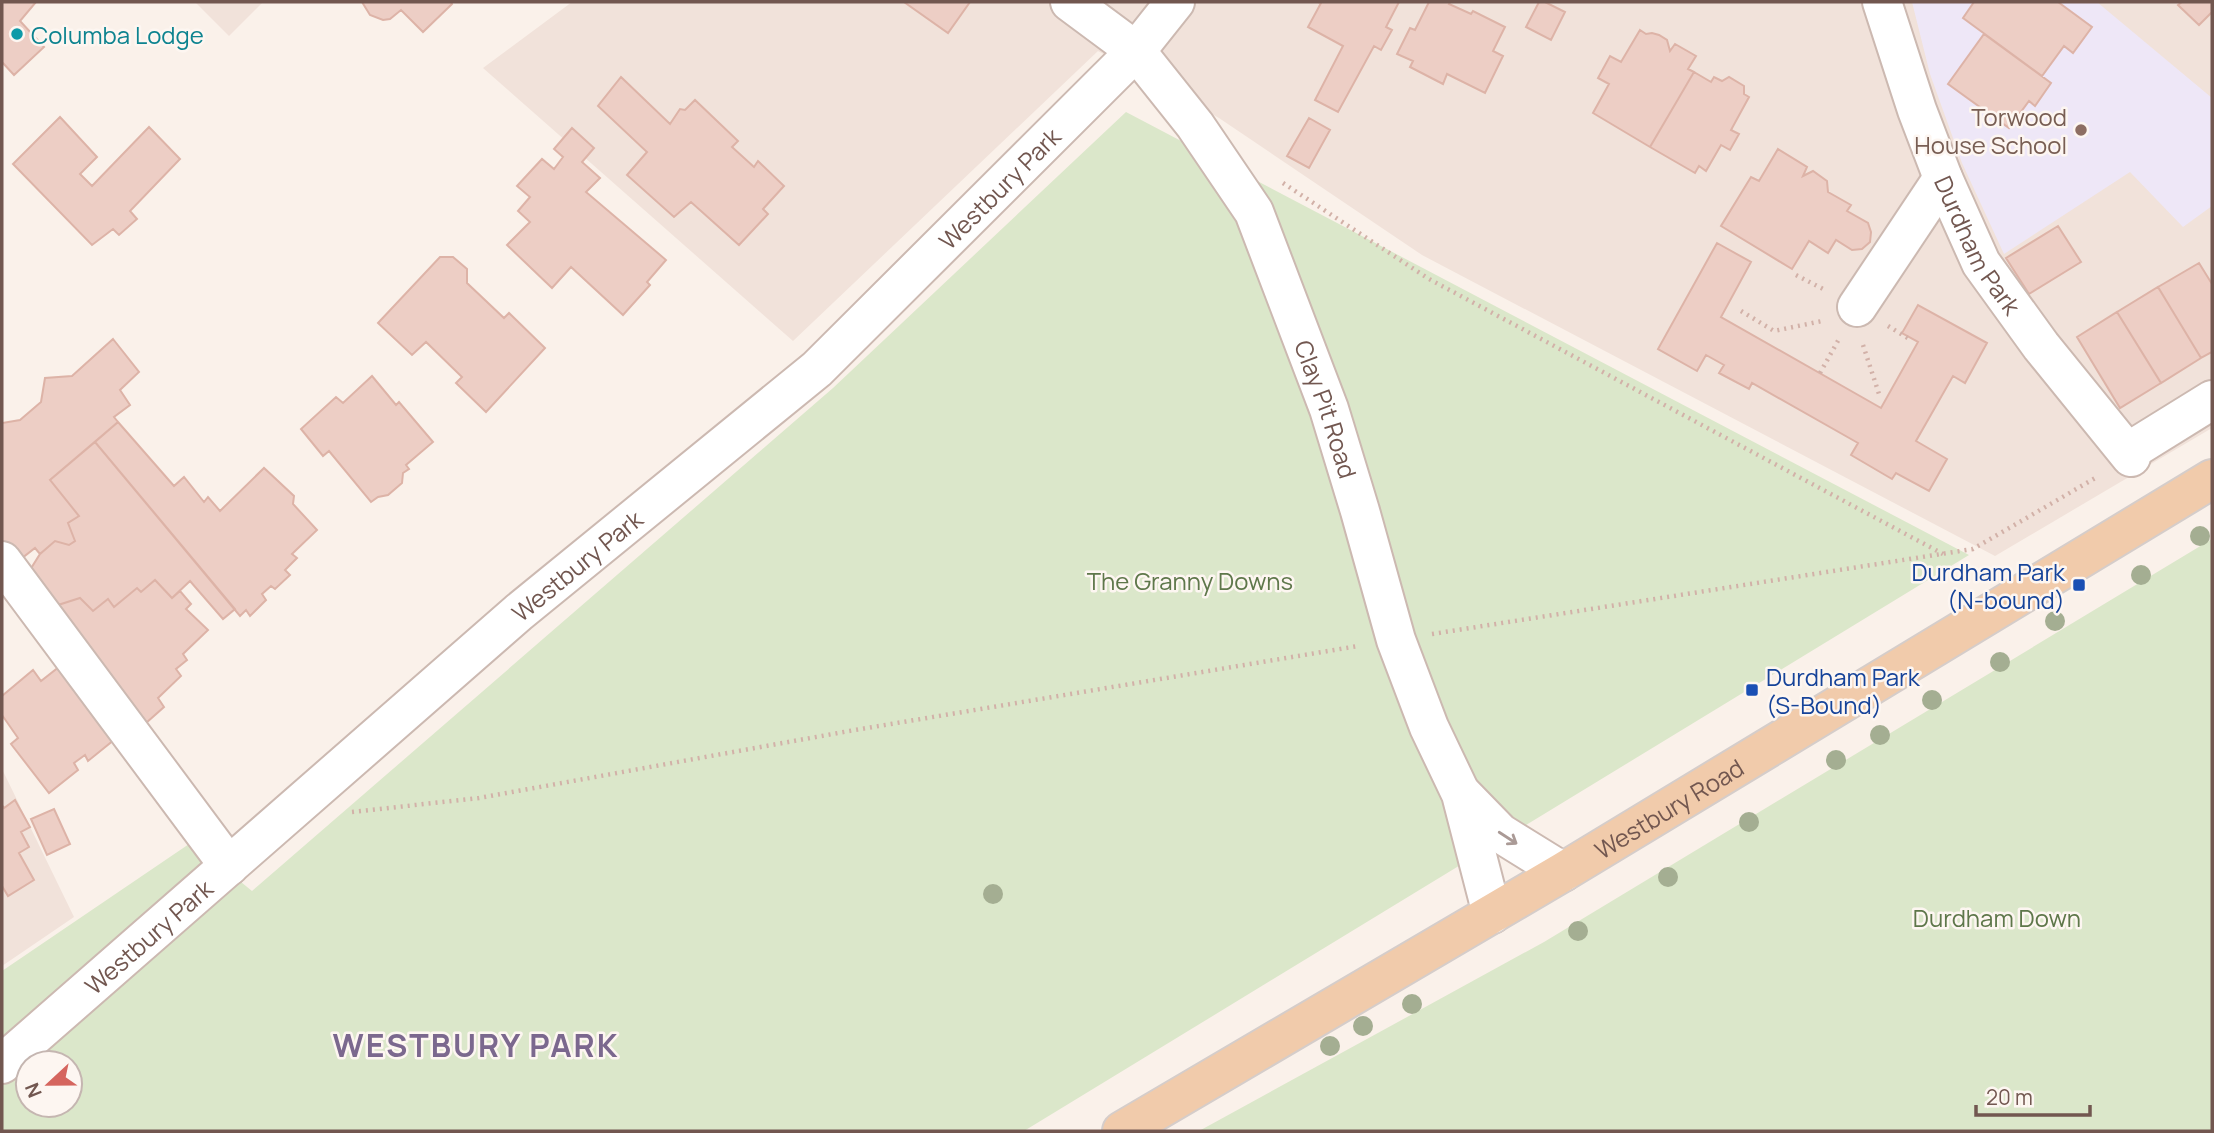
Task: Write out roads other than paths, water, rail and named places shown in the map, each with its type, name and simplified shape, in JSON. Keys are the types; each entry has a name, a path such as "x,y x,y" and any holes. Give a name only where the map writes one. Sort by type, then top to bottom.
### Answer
{"main road":[{"name":"Westbury Road","path":"1122,1131 1563,872 2212,479"}],"street":[{"name":"Clay Pit Road","path":"1070,2 1136,51 1195,125 1254,212 1329,410 1396,640 1429,727 1461,794 1492,914"},
{"name":"Westbury Park","path":"2,1064 519,612 817,369 1136,51 1175,2"},
{"name":"Durdham Park","path":"1882,2 1943,178 1981,263 2041,346 2130,455 2212,400"},
{"path":"1848,321 1943,178"},
{"path":"2,561 229,866"},
{"name":"Clay Pit Road","path":"1461,794 1500,833 1563,872"}],"place":[{"name":"Columba Lodge","path":"17,34"},
{"name":"Torwood House School","path":"2081,130"},
{"name":"Durdham Park (N-bound)","path":"2079,585"},
{"name":"Durdham Park (S-Bound)","path":"1752,690"}],"district":[{"name":"WESTBURY PARK","path":"476,1045"}],"park label":[{"name":"The Granny Downs","path":"1190,580"},
{"name":"Durdham Down","path":"1997,917"}]}
